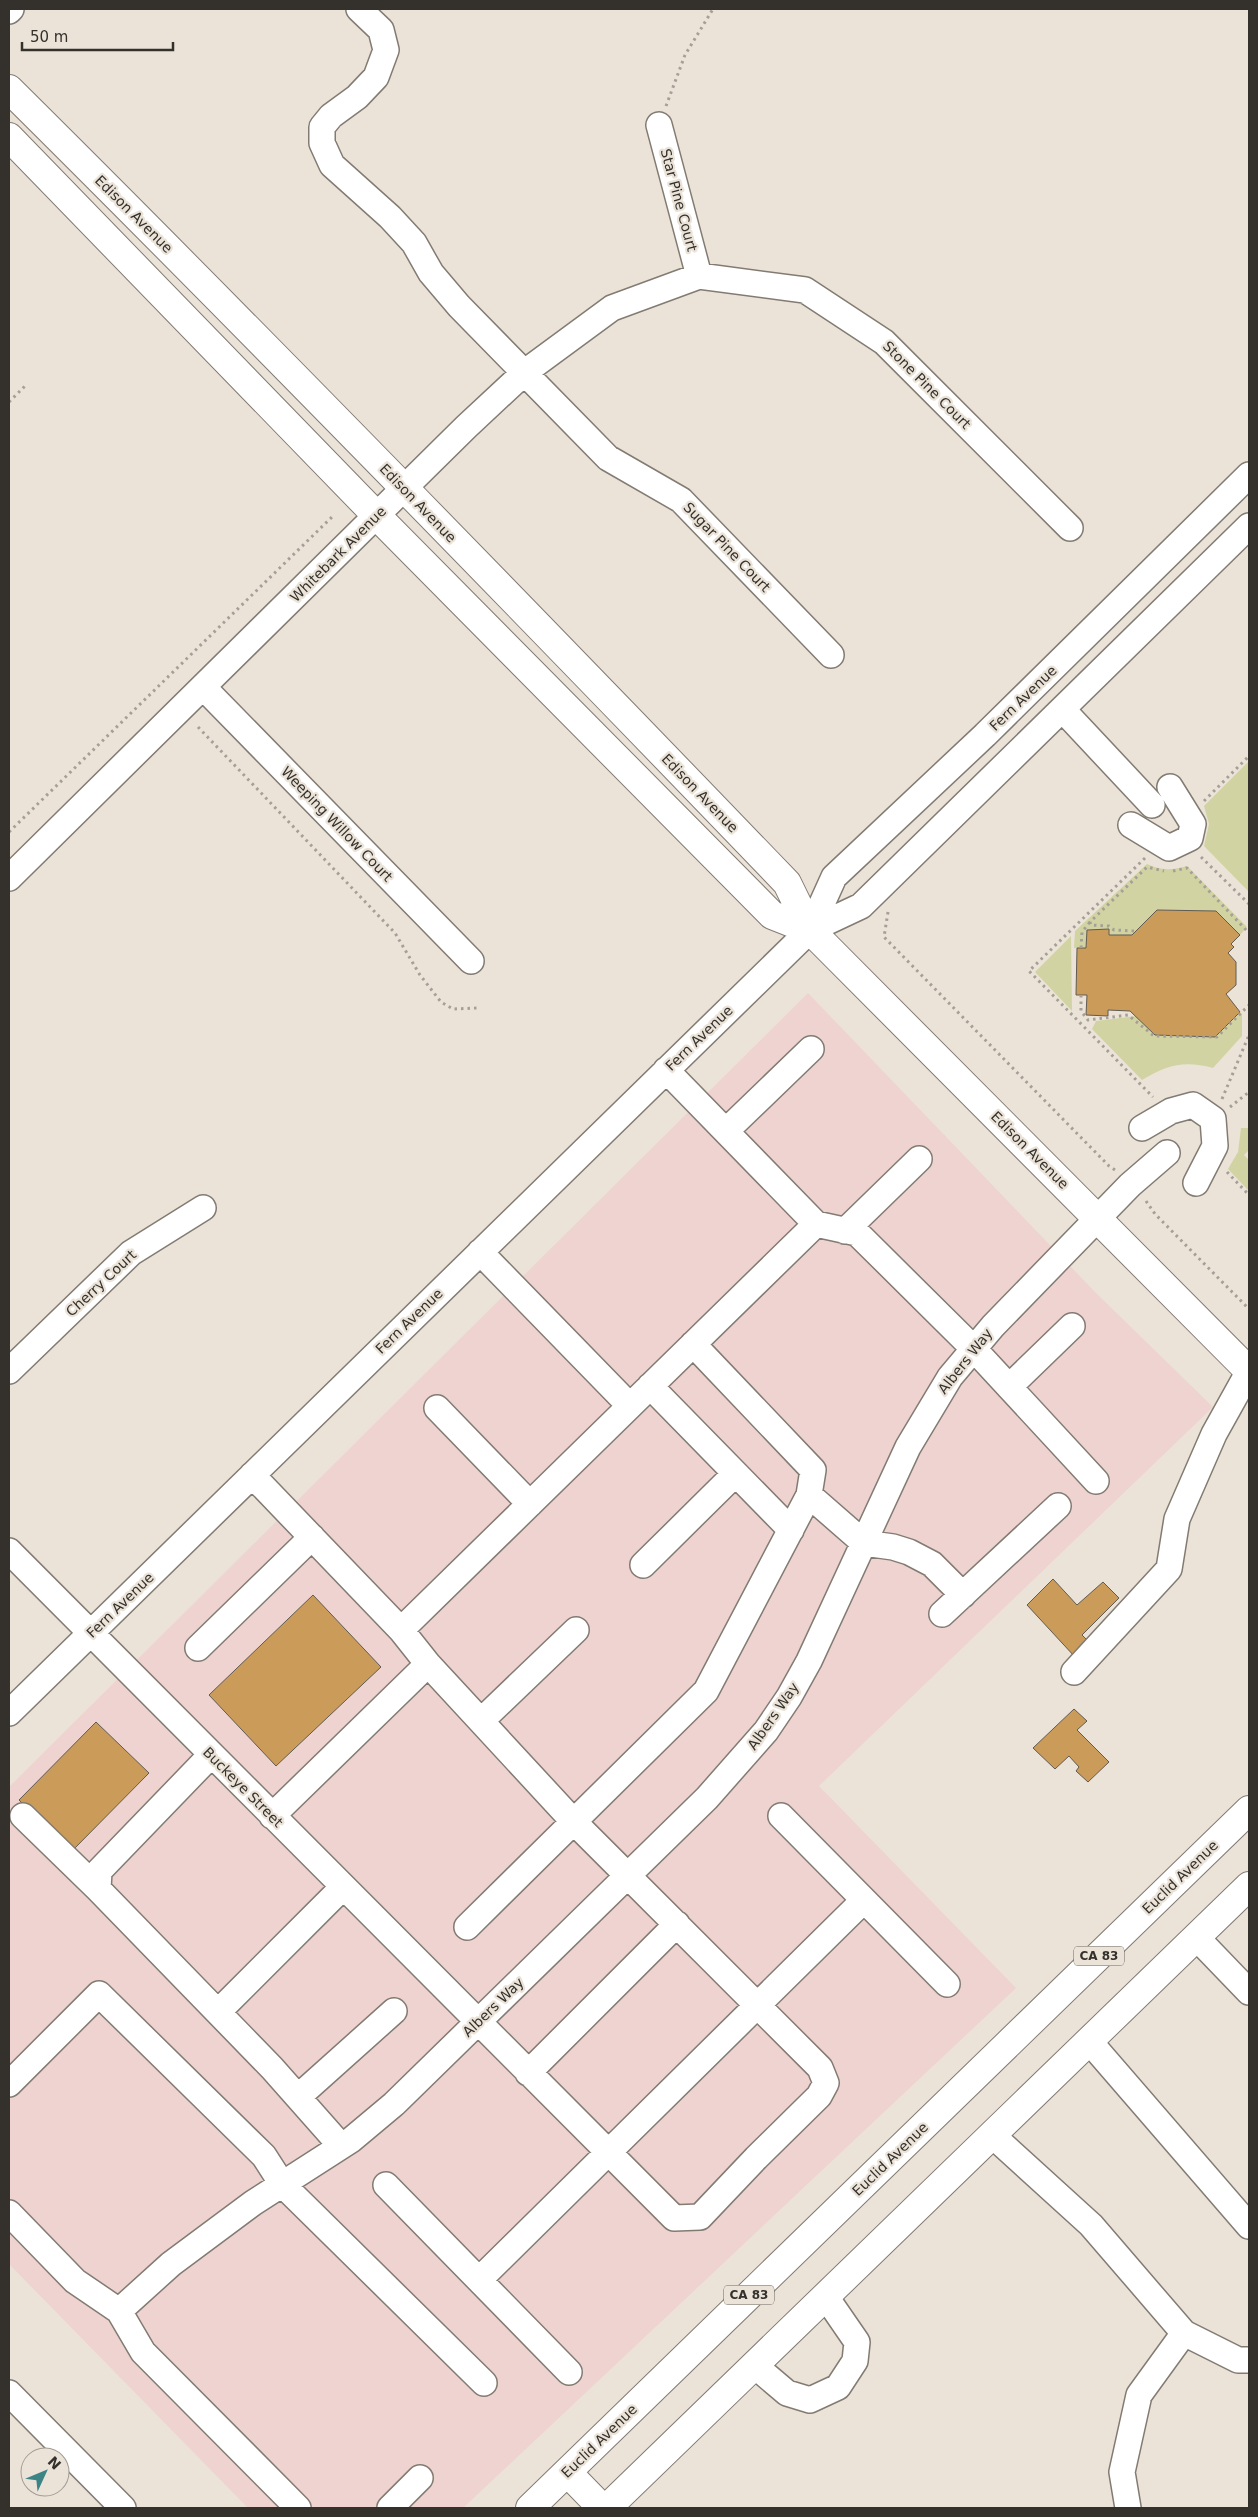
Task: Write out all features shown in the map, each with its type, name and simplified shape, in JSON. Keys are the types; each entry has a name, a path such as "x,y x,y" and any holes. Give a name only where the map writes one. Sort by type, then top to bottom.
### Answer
{"main road":[{"name":"Edison Avenue","path":"9,89 404,488 787,883 810,930 1249,1371"},
{"name":"Edison Avenue","path":"9,137 377,516 772,916 810,930"},
{"name":"Euclid Avenue","path":"530,2508 1249,1810"},
{"path":"607,2508 1249,1886"},
{"path":"567,2472 602,2508"}],"street":[{"name":"Sugar Pine Court","path":"359,9 380,30 386,50 376,77 357,97 331,116 322,127 322,143 332,165 414,243 431,273 448,293 608,458 681,500 831,655"},
{"name":"Star Pine Court","path":"659,125 699,276"},
{"name":"Whitebark Avenue","path":"9,878 404,488 525,372 612,308 699,276"},
{"name":"Stone Pine Court","path":"699,276 805,290 884,342 1070,528"},
{"name":"Fern Avenue","path":"810,930 834,877 985,736 1249,475"},
{"name":"Fern Avenue","path":"9,1713 810,930 862,906 1249,526"},
{"name":"Weeping Willow Court","path":"203,687 471,961"},
{"path":"1063,710 1152,805"},
{"path":"1131,825 1169,848 1190,838 1193,824 1170,787"},
{"path":"726,1131 811,1050"},
{"path":"666,1070 816,1224 857,1233 973,1348 1096,1481"},
{"path":"1142,1128 1171,1111 1193,1105 1213,1119 1215,1146 1196,1183"},
{"name":"Albers Way","path":"120,2311 171,2264 282,2184 346,2143 394,2104 708,1798 766,1731 789,1697 809,1660 923,1421 950,1376 973,1348 1130,1185 1166,1153"},
{"path":"845,1231 919,1159"},
{"name":"Cherry Court","path":"9,1371 130,1253 203,1208"},
{"path":"401,1630 816,1224"},
{"path":"480,1252 630,1406"},
{"path":"1009,1387 1072,1326"},
{"path":"467,1927 706,1691 809,1495 813,1470 693,1344"},
{"path":"1074,1672 1169,1569 1177,1519 1214,1434 1249,1371"},
{"path":"650,1386 791,1530"},
{"path":"437,1408 530,1504"},
{"path":"643,1565 735,1474"},
{"path":"252,1475 401,1630 428,1664 574,1822 758,2005"},
{"path":"809,1495 864,1543 892,1547 925,1560 932,1564 963,1595"},
{"path":"942,1614 1058,1506"},
{"path":"198,1648 312,1537"},
{"name":"Buckeye Street","path":"9,1550 90,1634 674,2218 700,2217 819,2096 826,2083 820,2068 758,2005"},
{"path":"481,1721 576,1630"},
{"path":"272,1816 428,1664"},
{"path":"98,1889 99,1870 212,1755"},
{"path":"23,1816 98,1889 298,2097 346,2143"},
{"path":"781,1816 947,1984"},
{"path":"218,2012 343,1887"},
{"path":"479,2280 864,1900"},
{"path":"528,2072 677,1924"},
{"path":"1196,1937 1249,1992"},
{"path":"9,2084 99,1994 264,2156 282,2184 484,2383"},
{"path":"298,2097 394,2011"},
{"path":"1089,2041 1249,2226"},
{"path":"992,2135 1091,2225 1184,2333 1238,2360 1249,2360"},
{"path":"386,2184 569,2372"},
{"path":"9,2213 75,2281 120,2311 143,2352 298,2508"},
{"path":"754,2366 787,2393 810,2400 838,2387 855,2361 857,2342 826,2296"},
{"path":"1128,2508 1122,2472 1139,2395 1184,2333"},
{"path":"9,2393 123,2508"},
{"path":"390,2508 420,2478"}],"path":[{"path":"659,125 685,55 713,9"},
{"path":"9,402 25,386"},
{"path":"9,832 334,515"},
{"path":"198,727 395,933 420,975 441,1002 453,1009 477,1008"},
{"path":"1197,807 1249,756"},
{"path":"1194,849 1249,904"},
{"path":"1149,853 1029,971 1157,1101"},
{"path":"1081,948 1082,932 1090,922 1147,867 1177,872 1187,868 1249,933"},
{"path":"894,907 888,913 884,937 1108,1166 1130,1185 1155,1214 1249,1309"},
{"path":"1090,922 1091,925 1109,926 1114,930 1134,931"},
{"path":"1081,995 1081,1011 1088,1020 1128,1015 1154,1036 1217,1037 1249,1005"},
{"path":"1214,1098 1220,1102 1249,1035"},
{"path":"1226,1110 1249,1092"}],"shaded area":[{"path":"808,993 1095,1292 1213,1407 819,1786 1016,1988 463,2508 248,2508 9,2264 9,1787"}],"green space":[{"path":"1249,761 1249,892 1204,846 1209,824 1204,806"},
{"path":"1147,864 1167,869 1187,866 1247,927 1240,935 1215,911 1157,910 1132,935 1109,935 1109,929 1087,930 1086,948 1074,948 1075,931"},
{"path":"1071,936 1072,1011 1035,972"},
{"path":"1240,1012 1242,1014 1242,1036 1213,1068 1193,1064 1176,1065 1142,1080 1092,1029 1096,1021 1136,1016 1155,1035 1214,1037"},
{"path":"1241,1128 1249,1128 1249,1150 1244,1155 1249,1160 1249,1191 1228,1169 1238,1152"}],"building":[{"path":"1157,910 1216,911 1240,935 1231,944 1234,947 1228,953 1236,962 1236,985 1226,994 1240,1012 1215,1037 1155,1035 1130,1011 1108,1010 1108,1016 1086,1015 1087,995 1076,995 1077,948 1086,948 1087,930 1109,929 1109,935 1132,935"},
{"path":"1053,1579 1077,1605 1103,1582 1119,1598 1082,1635 1089,1642 1075,1657 1027,1605"},
{"path":"313,1595 381,1667 276,1766 209,1695"},
{"path":"1074,1709 1087,1721 1077,1730 1109,1762 1088,1782 1076,1771 1079,1767 1069,1756 1055,1769 1033,1748"},
{"path":"96,1722 149,1773 71,1852 19,1800"}]}
